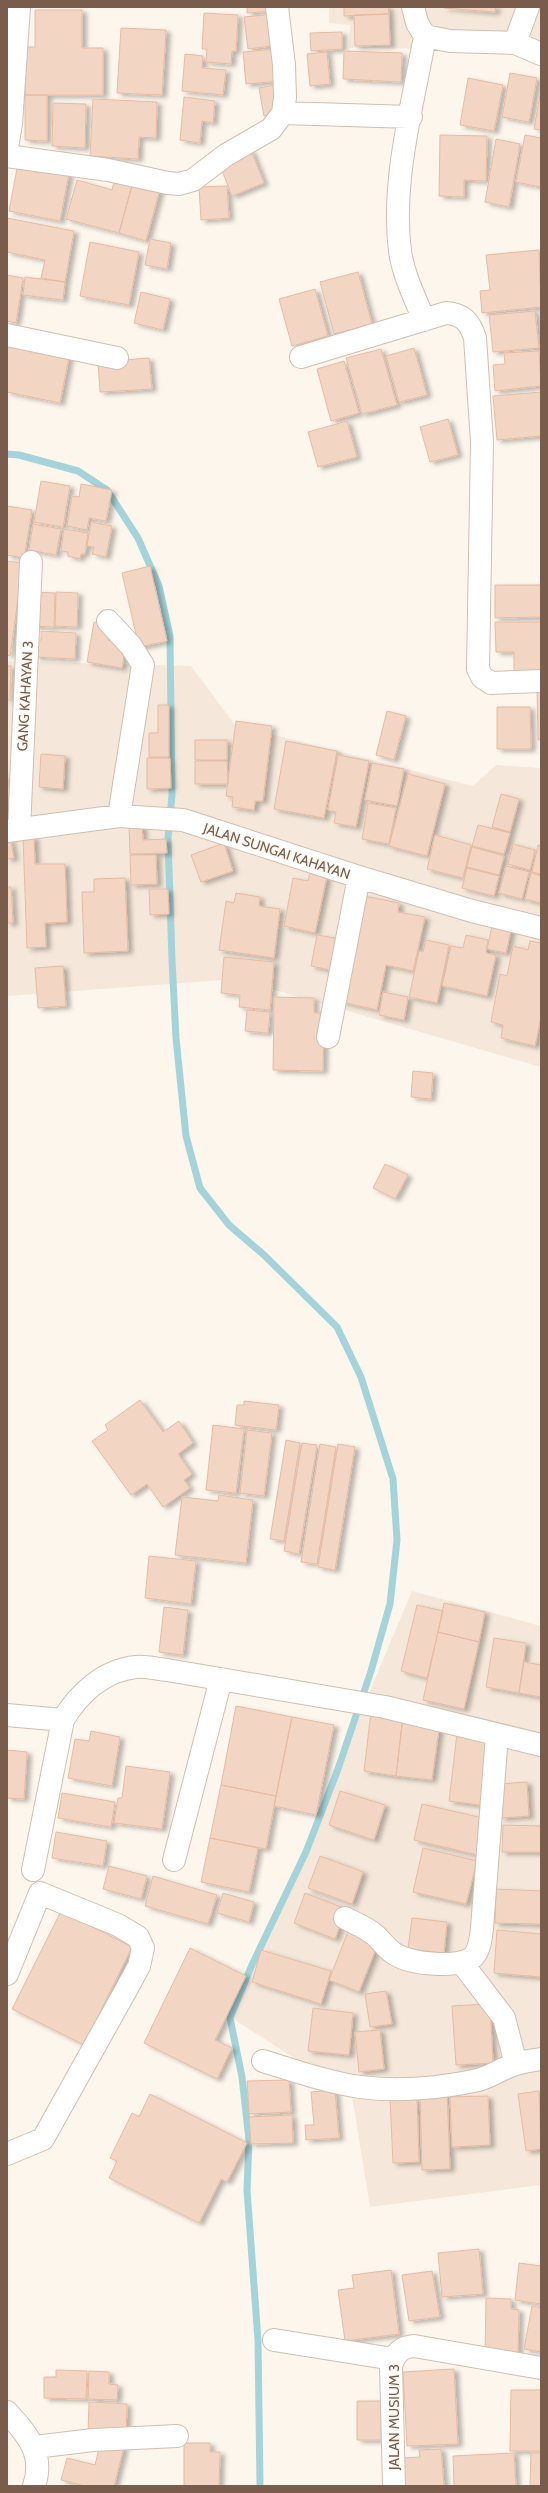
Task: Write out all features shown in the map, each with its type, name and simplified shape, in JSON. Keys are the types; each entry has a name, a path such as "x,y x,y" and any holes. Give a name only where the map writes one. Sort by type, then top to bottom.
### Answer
{"street":[{"path":"7,147 11,124 18,7"},
{"path":"7,156 108,170 140,179 179,184 193,180 226,155 271,129 283,113 286,97 277,7"},
{"path":"413,7 417,23 425,36 405,144 399,200 400,251 424,320"},
{"path":"516,43 528,7"},
{"path":"425,36 450,40 516,43 541,54"},
{"path":"283,113 411,117"},
{"path":"301,356 446,313 457,314 471,326 476,338 482,442 478,669 482,677 491,683 541,681"},
{"path":"7,334 117,358"},
{"name":"GANG KAHAYAN 3","path":"13,830 31,562"},
{"path":"108,621 131,646 143,665 119,816"},
{"name":"JALAN SUNGAI KAHAYAN","path":"13,830 119,816 183,820 359,877 472,911 541,928"},
{"path":"328,1037 359,877"},
{"path":"33,1870 63,1720 73,1703 102,1677 135,1667 221,1679 385,1707 497,1735 541,1744"},
{"path":"174,1860 221,1679"},
{"path":"7,1716 63,1720"},
{"path":"345,1918 373,1934 394,1954 403,1959 437,1964 462,1963 473,1957 479,1946 482,1928 497,1735"},
{"path":"7,1974 40,1893 118,1925 138,1937 143,1948 139,1966 43,2139 7,2154"},
{"path":"462,1963 504,2018 516,2064"},
{"path":"263,2061 309,2075 361,2087 400,2088 447,2085 478,2080 497,2074 516,2064 541,2060"},
{"path":"274,2340 393,2360"},
{"name":"JALAN MUSIUM 3","path":"394,2486 393,2360 404,2347 414,2346 541,2368"},
{"path":"7,2412 24,2430 35,2447 38,2476 34,2486"},
{"path":"35,2447 93,2440 177,2436"}],"shaded area":[{"path":"329,7 541,7 541,50 349,48 350,25 329,23"},
{"path":"7,661 191,666 235,725 473,786 496,765 541,768 541,1067 237,979 7,996"},
{"path":"412,1591 541,1626 541,2185 370,2207 350,2084 311,2069 232,2018"}],"building":[{"path":"247,7 273,7 273,11 247,13"},
{"path":"344,7 388,7 389,14 344,16"},
{"path":"444,7 496,7 495,12"},
{"path":"35,10 82,10 82,48 103,48 103,95 25,95 25,47 35,47"},
{"path":"204,13 238,15 236,51 232,51 231,64 206,62 207,49 202,49"},
{"path":"274,14 279,45 248,49 244,17"},
{"path":"389,14 390,45 355,46 354,15"},
{"path":"121,28 166,30 162,95 117,93"},
{"path":"342,32 342,49 311,51 310,33"},
{"path":"277,49 280,81 246,84 243,52"},
{"path":"344,51 402,53 401,82 343,79"},
{"path":"327,52 330,84 310,86 307,54"},
{"path":"185,54 203,56 202,68 226,70 223,95 182,91"},
{"path":"510,73 537,78 529,122 502,117"},
{"path":"468,78 503,85 494,131 460,125"},
{"path":"275,85 280,114 264,116 259,88"},
{"path":"541,90 541,130 534,129"},
{"path":"25,95 47,95 47,141 25,140"},
{"path":"184,97 215,101 213,123 202,121 200,143 180,140"},
{"path":"93,99 157,102 156,138 139,137 138,159 90,156"},
{"path":"53,103 86,104 85,148 52,146"},
{"path":"440,135 487,136 486,181 464,180 464,197 439,196"},
{"path":"525,135 541,138 541,187 516,182"},
{"path":"496,139 520,144 509,207 485,202"},
{"path":"251,150 264,183 232,196 219,163"},
{"path":"18,163 69,173 60,221 9,211"},
{"path":"115,177 133,182 119,233 66,219 77,180 112,190"},
{"path":"133,182 160,189 146,241 119,233"},
{"path":"227,186 229,218 201,220 199,187"},
{"path":"7,218 74,231 65,282 41,278 45,260 7,252"},
{"path":"150,239 171,243 167,269 145,265"},
{"path":"90,242 139,252 129,305 80,296"},
{"path":"539,250 541,307 482,313 480,291 490,290 486,255"},
{"path":"358,272 372,324 334,334 320,282"},
{"path":"7,275 23,278 16,323 7,321"},
{"path":"25,277 65,282 63,300 23,295"},
{"path":"315,289 328,336 292,346 279,299"},
{"path":"141,292 170,299 163,330 134,323"},
{"path":"535,311 539,348 493,352 489,315"},
{"path":"7,339 70,352 60,403 7,392"},
{"path":"414,348 427,395 399,402 386,356"},
{"path":"381,349 397,405 362,414 346,358"},
{"path":"539,351 541,386 495,391 493,365 505,364 504,353"},
{"path":"149,358 152,389 100,392 98,362"},
{"path":"344,361 359,413 331,421 317,369"},
{"path":"541,392 541,436 497,440 493,396"},
{"path":"448,419 458,455 430,462 420,427"},
{"path":"347,421 357,457 318,467 308,432"},
{"path":"41,481 70,486 63,527 34,522"},
{"path":"81,484 112,490 106,521 89,518 87,530 67,526 72,496 79,497"},
{"path":"7,506 32,510 24,558 7,555"},
{"path":"91,522 112,526 106,557 92,554 94,547 87,546"},
{"path":"33,524 61,529 56,555 29,550"},
{"path":"64,529 88,533 85,554 81,554 80,559 68,556 68,552 61,551"},
{"path":"7,561 23,563 10,656 7,655"},
{"path":"150,566 167,641 139,647 122,573"},
{"path":"495,585 541,585 541,617 495,618"},
{"path":"34,592 55,593 54,627 33,626"},
{"path":"56,592 78,593 77,627 55,626"},
{"path":"94,622 111,626 108,640 126,643 122,668 87,662"},
{"path":"495,622 541,622 541,677 514,677 514,652 496,652"},
{"path":"41,631 76,633 75,659 35,657 36,640 41,640"},
{"path":"7,666 11,666 10,700 7,700"},
{"path":"537,689 541,689 541,739 538,740"},
{"path":"158,705 169,705 169,757 149,757 149,733 158,733"},
{"path":"497,707 530,707 531,749 497,749"},
{"path":"387,711 406,716 394,760 376,755"},
{"path":"236,721 272,726 263,801 255,801 254,810 232,807 233,797 226,796"},
{"path":"195,740 227,740 227,760 195,760"},
{"path":"286,741 337,751 324,818 274,809"},
{"path":"41,754 65,756 63,789 39,787"},
{"path":"338,755 369,761 356,827 334,823 336,812 328,810"},
{"path":"147,758 170,758 171,788 147,789"},
{"path":"195,761 227,761 228,784 195,784"},
{"path":"372,763 404,769 397,806 365,800"},
{"path":"7,772 11,799 7,800"},
{"path":"408,774 445,784 427,856 389,846"},
{"path":"501,794 519,799 510,832 492,827"},
{"path":"368,803 396,808 389,844 362,839"},
{"path":"142,825 143,840 166,839 167,853 130,854 129,826"},
{"path":"478,825 510,833 504,854 472,846"},
{"path":"435,835 471,845 463,878 427,869"},
{"path":"23,837 34,837 35,864 65,864 67,922 45,923 46,947 27,948"},
{"path":"10,838 14,858 7,859 7,839"},
{"path":"224,843 233,871 201,882 191,855"},
{"path":"513,844 535,850 530,870 508,864"},
{"path":"538,845 541,846 541,874 532,872"},
{"path":"472,847 504,856 499,875 467,867"},
{"path":"130,855 156,855 157,884 131,885"},
{"path":"506,866 529,872 522,899 499,893"},
{"path":"467,868 499,876 494,896 462,888"},
{"path":"310,872 327,876 315,933 284,926 293,878 308,881"},
{"path":"531,873 541,876 541,903 525,899"},
{"path":"125,878 128,951 84,953 82,892 94,892 94,879"},
{"path":"7,887 11,887 13,923 7,923"},
{"path":"149,889 168,889 169,914 150,915"},
{"path":"236,893 260,897 259,906 280,909 274,958 219,950 226,901 234,903"},
{"path":"364,896 399,903 398,912 425,917 413,971 386,965 377,1010 342,1002"},
{"path":"493,921 512,925 506,953 487,949"},
{"path":"317,935 341,939 335,971 311,966"},
{"path":"466,935 488,940 486,953 496,955 487,996 442,986 451,946 463,948"},
{"path":"426,940 449,945 437,1003 409,997 419,951 423,952"},
{"path":"530,941 541,943 541,1017 535,1046 501,1038 503,1025 491,1022 500,974 507,976 513,946 528,950"},
{"path":"224,957 274,962 270,1010 239,1007 240,995 221,993"},
{"path":"63,966 66,1006 38,1008 35,968"},
{"path":"383,992 408,997 404,1020 379,1015"},
{"path":"274,997 314,998 314,1013 324,1013 323,1071 273,1070"},
{"path":"247,1010 270,1012 268,1033 245,1031"},
{"path":"413,1071 433,1073 431,1099 411,1097"},
{"path":"385,1164 408,1175 395,1199 373,1188"},
{"path":"140,1400 163,1432 179,1421 193,1443 178,1454 192,1474 184,1480 190,1488 163,1507 147,1484 131,1495 92,1441 108,1430 105,1425"},
{"path":"244,1401 279,1405 276,1430 235,1425 237,1405 244,1405"},
{"path":"213,1425 244,1429 236,1493 206,1490"},
{"path":"247,1430 272,1433 264,1496 240,1493"},
{"path":"286,1440 300,1443 284,1541 270,1539"},
{"path":"302,1443 317,1445 299,1554 284,1551"},
{"path":"320,1444 336,1447 317,1564 301,1562"},
{"path":"338,1444 355,1447 335,1570 318,1567"},
{"path":"219,1495 253,1500 246,1563 175,1555 182,1497 218,1501"},
{"path":"149,1556 196,1561 191,1604 145,1598"},
{"path":"444,1603 485,1612 479,1642 438,1632"},
{"path":"417,1605 443,1611 427,1678 401,1671"},
{"path":"164,1607 188,1610 183,1655 159,1652"},
{"path":"438,1632 479,1642 464,1709 423,1700"},
{"path":"494,1638 526,1643 519,1693 486,1687"},
{"path":"524,1662 541,1665 541,1697 519,1693"},
{"path":"236,1706 292,1717 276,1796 221,1785"},
{"path":"371,1712 403,1716 396,1776 364,1771"},
{"path":"403,1716 440,1721 432,1780 396,1776"},
{"path":"292,1717 334,1725 316,1815 274,1806"},
{"path":"91,1731 120,1737 112,1786 68,1778 75,1739 89,1741"},
{"path":"457,1734 496,1739 488,1806 449,1801"},
{"path":"7,1750 27,1752 24,1799 7,1798"},
{"path":"126,1766 170,1772 162,1829 114,1823 118,1798 122,1798"},
{"path":"527,1782 529,1816 501,1818 499,1784"},
{"path":"221,1785 276,1796 266,1849 210,1838"},
{"path":"340,1791 385,1805 374,1840 329,1825"},
{"path":"62,1793 115,1802 111,1827 58,1818"},
{"path":"422,1804 487,1819 478,1855 414,1840"},
{"path":"503,1825 541,1826 541,1852 502,1852"},
{"path":"56,1832 107,1841 103,1866 52,1858"},
{"path":"210,1838 258,1848 249,1892 201,1882"},
{"path":"423,1848 477,1861 466,1904 413,1892"},
{"path":"320,1856 363,1872 352,1904 308,1888"},
{"path":"109,1866 147,1876 141,1899 103,1889"},
{"path":"153,1876 217,1895 208,1924 145,1906"},
{"path":"496,1889 541,1891 541,1924 495,1923"},
{"path":"223,1893 254,1902 249,1922 217,1913"},
{"path":"305,1893 346,1909 335,1939 294,1923"},
{"path":"61,1911 132,1947 84,2045 12,2009"},
{"path":"412,1918 447,1922 444,1953 408,1949"},
{"path":"349,1929 379,1941 359,1992 329,1980"},
{"path":"497,1930 541,1934 541,1977 494,1973"},
{"path":"190,1948 246,1976 215,2040 232,2048 217,2079 144,2043"},
{"path":"261,1950 331,1971 321,2004 252,1982"},
{"path":"386,1991 392,2024 370,2027 365,1994"},
{"path":"490,2004 493,2063 456,2065 452,2006"},
{"path":"313,2008 353,2013 349,2055 308,2051"},
{"path":"380,2030 384,2069 359,2072 355,2032"},
{"path":"289,2080 291,2112 249,2114 247,2081"},
{"path":"335,2090 339,2138 306,2140 305,2125 314,2125 311,2092"},
{"path":"447,2091 450,2169 422,2170 420,2092"},
{"path":"539,2091 541,2149 526,2151 518,2094"},
{"path":"150,2094 247,2143 227,2182 221,2179 199,2223 109,2178 117,2161 110,2158 132,2113 139,2117"},
{"path":"488,2096 490,2145 452,2147 450,2097"},
{"path":"417,2098 419,2162 393,2163 390,2099"},
{"path":"292,2115 293,2143 251,2144 249,2117"},
{"path":"479,2249 483,2294 442,2297 438,2253"},
{"path":"519,2263 541,2266 541,2304 515,2300"},
{"path":"391,2270 399,2334 345,2341 338,2290 354,2288 352,2275"},
{"path":"432,2271 440,2317 409,2321 402,2275"},
{"path":"486,2298 511,2299 511,2309 519,2310 518,2356 485,2356"},
{"path":"532,2306 541,2308 541,2352 524,2349"},
{"path":"454,2369 458,2444 407,2446 403,2372"},
{"path":"56,2370 87,2371 86,2399 44,2398 44,2377 56,2377"},
{"path":"89,2371 109,2372 109,2384 118,2385 117,2400 88,2399"},
{"path":"511,2390 541,2390 541,2451 510,2451"},
{"path":"357,2401 382,2401 382,2440 357,2440"},
{"path":"89,2402 127,2404 126,2436 88,2434"},
{"path":"101,2441 124,2447 114,2486 85,2486 61,2480 67,2458 95,2465"},
{"path":"184,2443 210,2443 210,2452 220,2452 219,2486 184,2486"},
{"path":"441,2449 444,2486 404,2486 402,2458 420,2457 419,2450"},
{"path":"514,2453 516,2486 454,2486 453,2456"},
{"path":"531,2453 541,2453 541,2486 530,2486"}],"waterway":[{"path":"7,454 19,455 78,471 107,490 138,538 159,586 170,636 172,795 168,838 176,1038 186,1136 200,1188 229,1225 264,1255 337,1327 361,1377 393,1479 397,1540 390,1604 371,1671 338,1769 306,1852 251,1967 230,2018 242,2077 249,2140 247,2190 258,2340 260,2486"}]}
